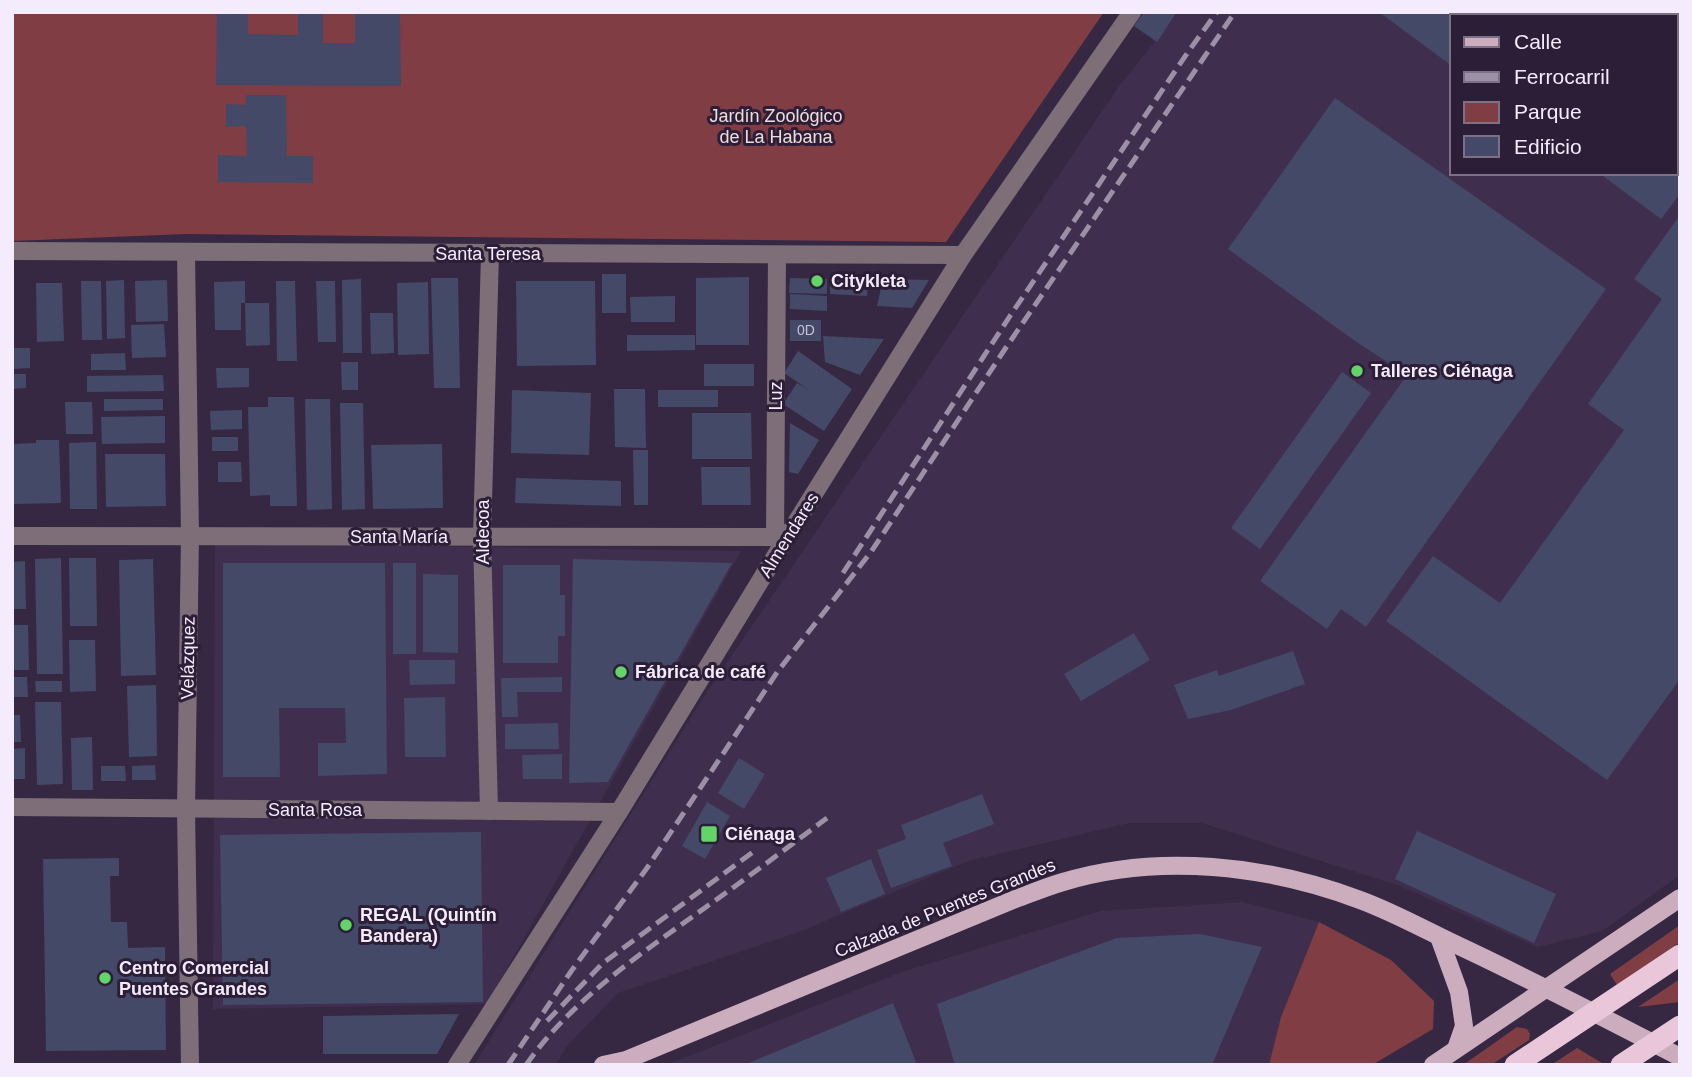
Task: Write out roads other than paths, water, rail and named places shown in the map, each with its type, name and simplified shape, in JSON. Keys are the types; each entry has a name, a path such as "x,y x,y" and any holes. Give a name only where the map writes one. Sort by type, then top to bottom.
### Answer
{"highway":[{"path":"1515,1065 1680,955"},
{"path":"1621,1065 1680,1026"}],"main road":[{"name":"Calzada de Puentes Grandes","path":"603,1065 627,1062 1013,900 1064,882 1114,871 1197,866 1243,870 1294,880 1361,900 1546,987 1680,1058"},
{"path":"1433,1065 1680,898"},
{"path":"1439,937 1459,992 1464,1026 1456,1049"}],"street":[{"name":"Almendares","path":"457,1065 619,812 781,537 964,255 1132,12"},
{"name":"Santa Teresa","path":"12,251 964,255"},
{"name":"Velázquez","path":"186,252 190,536 186,810 190,1065"},
{"name":"Aldecoa","path":"489,811 482,537 490,254"},
{"name":"Luz","path":"777,255 781,537"},
{"name":"Santa María","path":"12,536 781,537"},
{"name":"Santa Rosa","path":"12,807 619,812"}],"railway":[{"path":"843,573 1010,316 1217,12"},
{"path":"508,1065 572,970 647,868 778,671 871,552 1005,349 1235,12"},
{"path":"526,1065 565,1019 609,979 827,818"},
{"path":"547,1021 603,963 753,852"}],"place":[{"name":"Citykleta","path":"817,281"},
{"name":"Talleres Ciénaga","path":"1357,371"},
{"name":"Fábrica de café","path":"621,672"},
{"name":"Ciénaga","path":"709,834"},
{"name":"REGAL (Quintín Bandera)","path":"346,925"},
{"name":"Centro Comercial Puentes Grandes","path":"105,978"}],"park label":[{"name":"Jardín Zoológico de La Habana","path":"776,126"}]}
